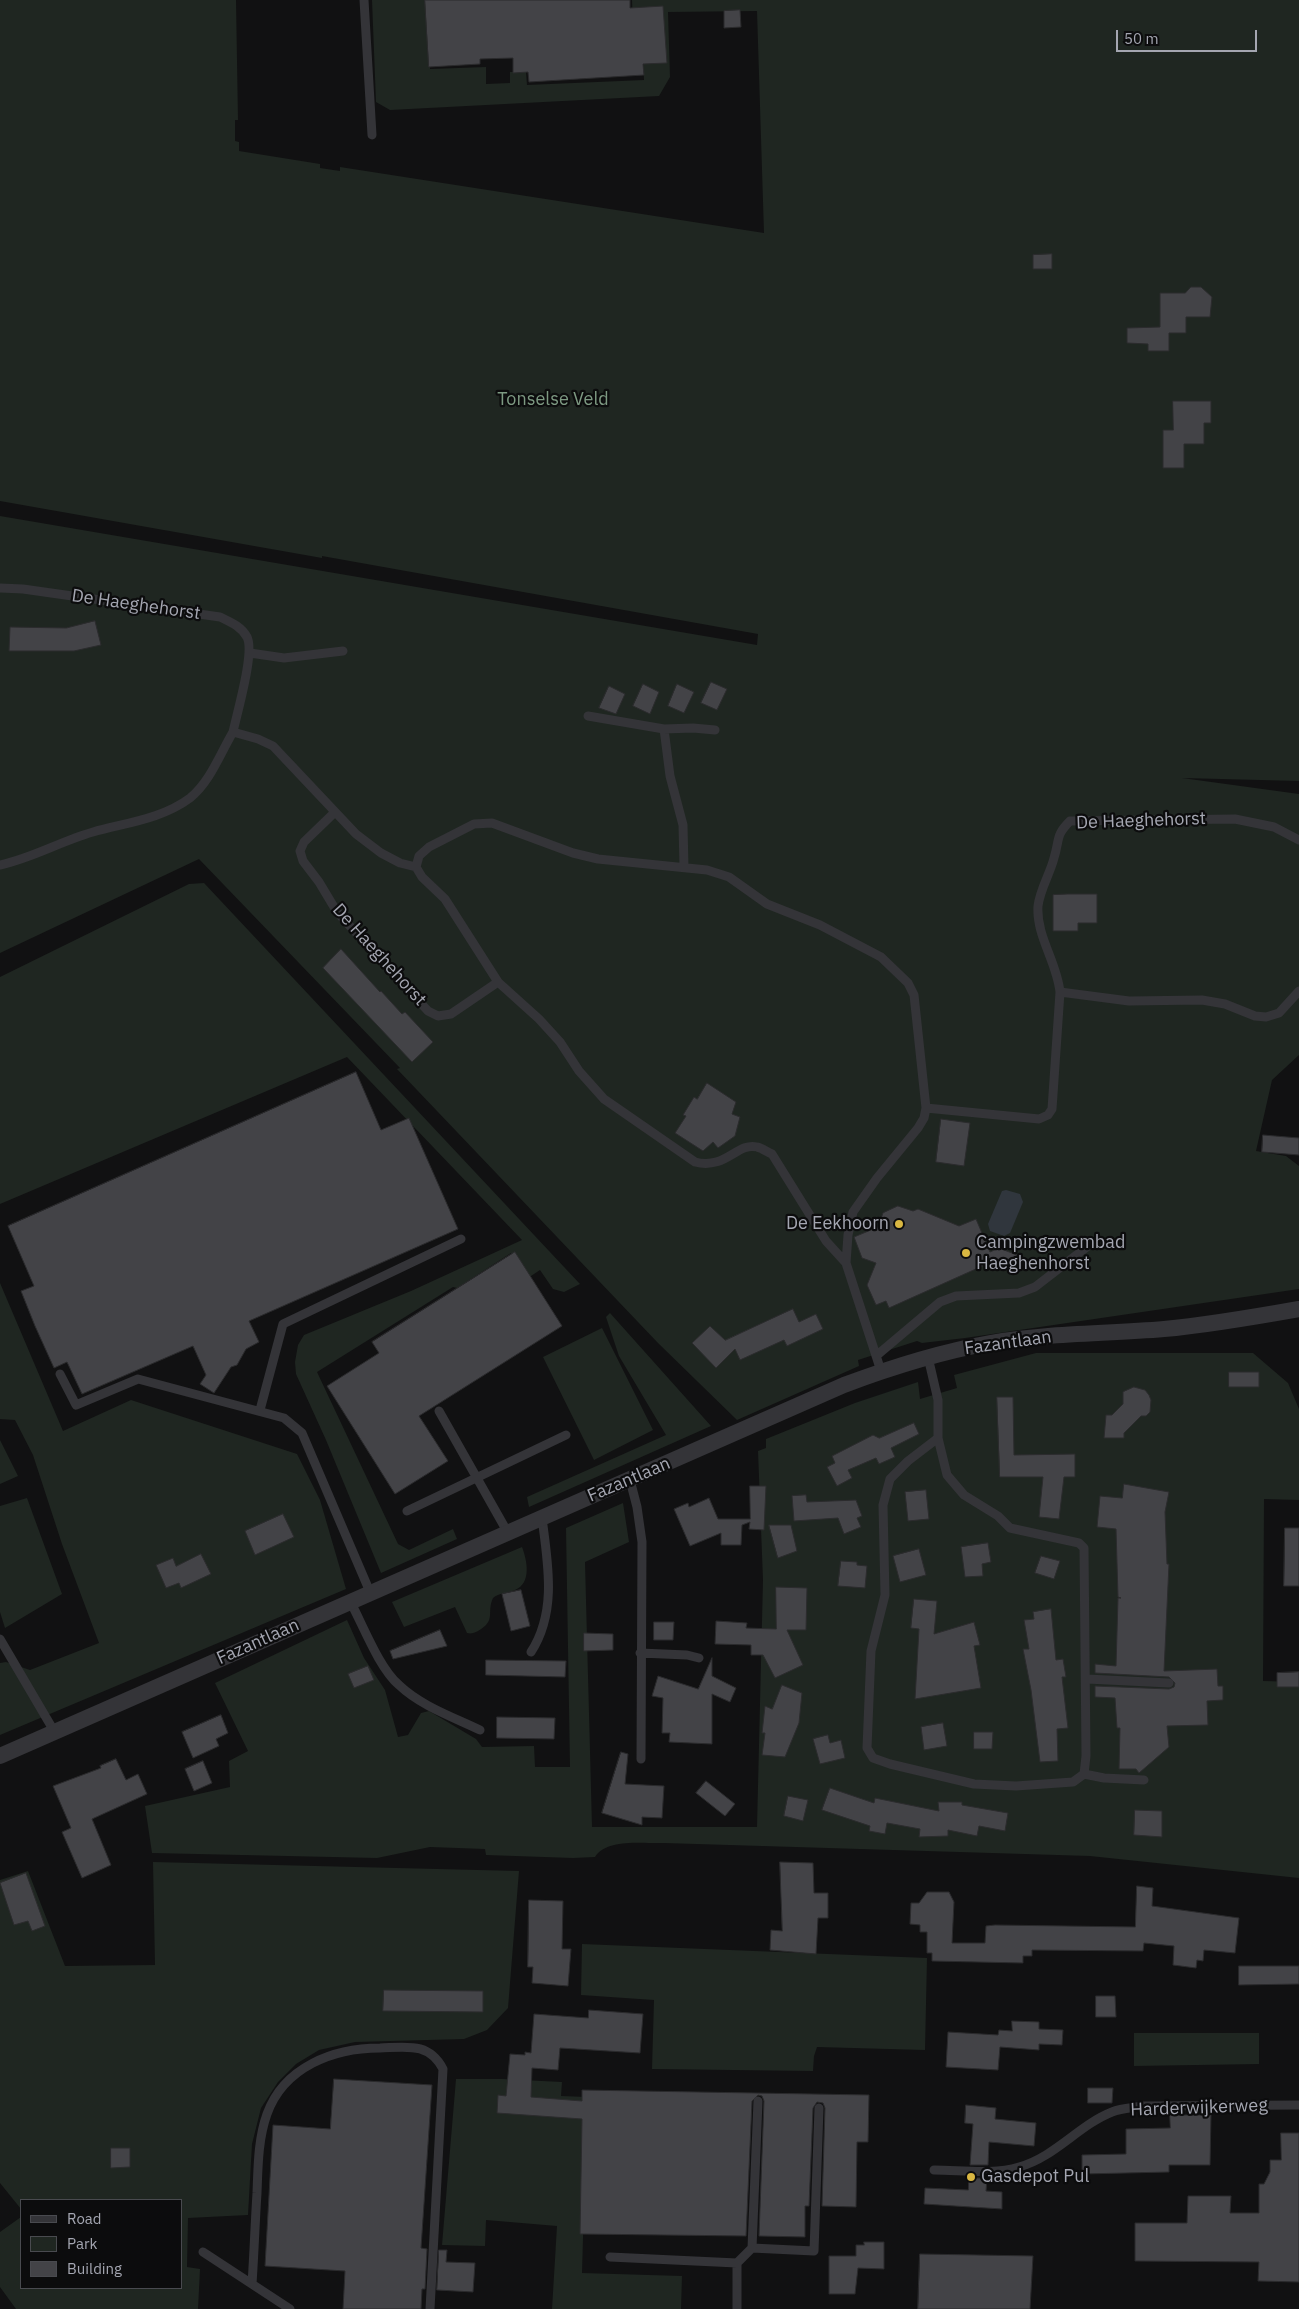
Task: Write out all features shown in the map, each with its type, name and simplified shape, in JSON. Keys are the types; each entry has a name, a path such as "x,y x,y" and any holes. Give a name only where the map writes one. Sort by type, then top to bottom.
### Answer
{"street":[{"name":"Fazantlaan","path":"0,1756 844,1385 878,1364 928,1357 1007,1341 1097,1332 1162,1329 1219,1322 1295,1309"}],"lane":[{"path":"364,0 372,136"},
{"name":"De Haeghehorst","path":"0,588 23,589 220,617 238,626 248,638 250,654"},
{"path":"0,865 19,861 92,832 162,813 189,798 206,782 233,732 250,654 284,658 343,651"},
{"path":"588,716 664,729 693,728 715,730"},
{"path":"664,729 670,776 683,825 684,867"},
{"path":"233,732 258,739 273,746 356,834 380,853 400,863 416,867 422,877 445,899 498,982 539,1019 560,1042 579,1071 604,1099 695,1162 706,1165 718,1163 740,1150 756,1146 772,1154 826,1241 846,1263"},
{"name":"De Haeghehorst","path":"336,812 304,842 300,851 303,861 319,882 337,912 428,1010 438,1016 450,1014 498,982"},
{"name":"De Haeghehorst","path":"926,1108 1039,1119 1048,1115 1052,1108 1060,992 1058,977 1040,929 1038,906 1054,859 1059,832 1070,820 1235,819 1274,827 1299,840"},
{"path":"416,867 419,856 429,847 474,824 492,823 573,853 598,859 707,870 729,877 767,904 820,924 881,957 908,983 914,995 926,1108 924,1118 918,1128 876,1178 853,1212 848,1235 846,1263 878,1364 940,1302 956,1296 1019,1292 1035,1287 1092,1243"},
{"path":"1060,992 1129,1000 1202,1000 1225,1004 1255,1016 1266,1017 1279,1013 1299,991"},
{"path":"260,1410 284,1324 461,1239"},
{"path":"928,1357 938,1400 938,1438 947,1475 964,1495 998,1516 1010,1528 1079,1543 1084,1548 1087,1679 1084,1774"},
{"path":"60,1374 76,1405 138,1379 260,1410 284,1418 302,1433 370,1592"},
{"path":"439,1411 508,1533"},
{"path":"407,1512 566,1435"},
{"path":"938,1438 890,1478 883,1505 885,1595 871,1651 867,1748 872,1758 974,1784 1016,1786 1073,1782 1084,1774 1104,1778 1144,1780"},
{"path":"630,1480 637,1507 642,1542 641,1759"},
{"path":"531,1652 541,1633 548,1606 548,1561 542,1518"},
{"path":"350,1601 387,1672 397,1684 412,1697 480,1730"},
{"path":"0,1640 54,1732"},
{"path":"640,1653 687,1655 699,1658"},
{"path":"1087,1679 1170,1683"},
{"path":"252,2284 259,2152 267,2114 276,2095 289,2080 314,2060 337,2052 366,2048 410,2047 427,2050 437,2058 443,2069 430,2309"},
{"path":"736,2309 737,2263 752,2248 758,2101"},
{"name":"Harderwijkerweg","path":"934,2170 984,2171 1018,2168 1055,2150 1112,2112 1127,2108 1142,2106 1299,2105"},
{"path":"752,2248 814,2251 819,2108"},
{"path":"203,2252 290,2309"},
{"path":"610,2258 737,2263"}],"green space":[{"name":"Tonselse Veld","path":"0,0 236,0 238,120 235,120 235,141 239,142 239,151 320,164 320,168 340,171 340,167 764,233 757,11 668,12 670,77 659,96 390,110 376,102 372,0 427,0 430,69 486,67 486,84 510,83 510,72 526,72 527,85 644,80 643,54 634,54 632,0 1299,0 1299,781 1182,778 1299,794 1299,1055 1272,1080 1256,1151 1286,1156 1299,1166 1299,1289 965,1338 922,1343 917,1341 858,1360 859,1366 737,1420 658,1343 397,1069 400,1068 199,859 0,953 0,516 757,645 758,634 0,501"},
{"path":"204,883 580,1284 564,1292 553,1289 540,1270 528,1278 511,1253 457,1288 453,1287 317,1372 398,1544 409,1550 453,1529 457,1539 381,1573 326,1440 296,1374 295,1362 298,1345 304,1335 411,1291 522,1240 347,1057 0,1204 0,977 189,884"},
{"path":"0,1283 63,1431 131,1400 297,1454 320,1500 346,1589 0,1735 0,1663 6,1662 30,1670 99,1643 62,1544 33,1455 15,1420 0,1419"},
{"path":"610,1313 711,1426 529,1507 527,1497 666,1435 619,1356 606,1317"},
{"path":"602,1328 653,1430 594,1460 543,1357"},
{"path":"1036,1353 1253,1353 1288,1383 1299,1409 1299,1500 1264,1499 1263,1681 1299,1682 1299,1878 1090,1856 664,1843 617,1844 601,1851 595,1857 573,1858 486,1855 485,1849 430,1847 377,1858 152,1853 145,1806 230,1787 229,1761 248,1751 215,1683 347,1620 364,1658 385,1690 398,1737 408,1735 421,1713 429,1711 476,1739 482,1747 534,1746 535,1767 570,1767 566,1528 623,1503 629,1542 585,1562 592,1827 757,1827 763,1580 758,1451 766,1448 766,1439 855,1403 918,1382 920,1399 957,1388 954,1375"},
{"path":"0,1440 18,1476 0,1484"},
{"path":"27,1498 62,1594 5,1628 0,1612 0,1506"},
{"path":"522,1547 527,1571 524,1582 515,1590 493,1598 489,1620 484,1627 478,1631 467,1633 455,1607 404,1627 392,1602"},
{"path":"153,1862 519,1871 508,2008 487,2030 464,2039 355,2042 319,2050 296,2064 278,2082 261,2108 252,2144 248,2215 188,2218 187,2267 200,2269 198,2309 16,2309 0,2287 0,2232 20,2218 20,2289 182,2289 182,2199 20,2199 20,2208 0,2183 0,1880 28,1871 65,1966 155,1965"},
{"path":"582,1944 927,1958 925,2050 817,2047 813,2071 652,2069 654,2000 581,1995"},
{"path":"1134,2033 1259,2033 1259,2064 1134,2066"},
{"path":"456,2079 562,2082 561,2096 587,2097 582,2273 682,2276 681,2309 552,2309 557,2226 486,2220 485,2246 442,2245"}],"shaded area":[{"path":"1006,1190 1020,1194 1023,1202 1010,1233 1004,1236 990,1231 988,1224 1002,1191"}],"building":[{"path":"425,0 630,0 630,8 663,6 667,63 643,64 644,75 529,82 528,72 513,73 513,58 480,59 480,64 429,67"},
{"path":"740,10 741,27 724,28 724,11"},
{"path":"1052,254 1052,269 1033,269 1033,255"},
{"path":"1191,287 1201,287 1212,297 1210,317 1186,317 1186,333 1169,333 1169,351 1148,351 1148,344 1127,343 1127,328 1160,327 1160,293 1185,293"},
{"path":"1173,401 1211,401 1211,423 1204,423 1204,444 1184,444 1184,468 1163,468 1163,430 1173,430"},
{"path":"95,621 101,645 74,651 9,651 10,627 66,628"},
{"path":"711,682 727,689 717,710 701,703"},
{"path":"643,684 659,692 650,714 633,706"},
{"path":"677,684 694,692 684,713 668,706"},
{"path":"609,686 625,694 616,714 599,708"},
{"path":"1097,894 1097,923 1078,923 1078,931 1053,931 1053,895"},
{"path":"341,949 380,992 402,1014 405,1012 433,1042 412,1062 323,968"},
{"path":"356,1072 381,1130 409,1118 458,1229 249,1321 259,1342 246,1349 237,1365 231,1367 214,1393 200,1384 206,1375 193,1346 82,1394 67,1362 54,1368 21,1291 34,1286 8,1226"},
{"path":"707,1083 736,1102 732,1114 740,1117 735,1136 718,1148 713,1142 703,1151 675,1133 686,1116 683,1115 694,1097 697,1099"},
{"path":"941,1119 970,1123 964,1166 936,1162"},
{"path":"1263,1135 1299,1138 1299,1155 1262,1152"},
{"path":"898,1206 913,1211 918,1209 959,1226 976,1219 990,1252 999,1248 1017,1255 1011,1269 996,1263 987,1264 889,1308 886,1301 876,1305 867,1285 876,1263 862,1258 854,1237 878,1227 883,1213"},
{"path":"515,1252 562,1326 419,1416 448,1461 395,1494 327,1386 379,1353 372,1342"},
{"path":"793,1309 799,1322 816,1314 823,1329 787,1346 784,1340 740,1360 735,1349 716,1368 692,1343 710,1326 725,1340"},
{"path":"1229,1372 1259,1372 1259,1387 1229,1387"},
{"path":"1134,1387 1145,1390 1149,1395 1151,1400 1150,1412 1146,1416 1141,1416 1124,1433 1124,1438 1104,1438 1106,1415 1112,1415 1123,1404 1123,1392"},
{"path":"997,1397 1013,1397 1014,1455 1075,1454 1075,1477 1064,1477 1059,1519 1039,1517 1043,1477 1000,1477"},
{"path":"914,1423 919,1434 891,1448 895,1457 879,1464 876,1458 848,1470 852,1478 837,1486 827,1467 835,1463 832,1456 873,1435 879,1438"},
{"path":"1124,1484 1169,1492 1165,1512 1167,1564 1169,1564 1164,1671 1217,1669 1218,1686 1223,1686 1223,1700 1207,1701 1208,1725 1167,1726 1169,1747 1139,1773 1136,1769 1119,1769 1120,1728 1117,1728 1115,1698 1095,1697 1095,1686 1169,1689 1174,1687 1175,1683 1169,1677 1095,1673 1095,1664 1116,1666 1118,1598 1121,1598 1118,1597 1116,1529 1097,1527 1100,1496 1122,1498"},
{"path":"750,1486 766,1486 764,1530 749,1529 750,1522 742,1525 741,1545 721,1545 721,1533 690,1546 674,1509 688,1503 689,1507 709,1498 718,1519 750,1519"},
{"path":"926,1490 929,1519 908,1521 905,1492"},
{"path":"806,1495 807,1502 856,1500 862,1516 857,1518 861,1527 844,1534 838,1518 794,1521 792,1496"},
{"path":"283,1514 294,1537 255,1555 245,1531"},
{"path":"769,1525 791,1525 797,1551 778,1558"},
{"path":"1285,1528 1299,1528 1299,1586 1284,1586"},
{"path":"988,1543 991,1562 982,1564 983,1576 965,1577 961,1547"},
{"path":"919,1549 926,1575 900,1582 893,1556"},
{"path":"201,1554 211,1574 181,1588 179,1583 166,1588 156,1565 173,1558 176,1566"},
{"path":"1041,1556 1060,1561 1054,1579 1035,1573"},
{"path":"841,1561 857,1562 857,1565 867,1566 865,1588 838,1586"},
{"path":"776,1587 807,1588 806,1630 787,1630 803,1665 775,1678 763,1655 751,1655 751,1645 715,1644 716,1621 747,1623 746,1628 776,1629"},
{"path":"521,1590 530,1626 511,1631 502,1594"},
{"path":"914,1599 937,1601 934,1634 974,1622 980,1645 974,1646 981,1688 915,1699 919,1629 911,1628"},
{"path":"1051,1609 1056,1660 1063,1659 1066,1677 1062,1677 1068,1728 1057,1729 1058,1761 1040,1762 1031,1690 1023,1649 1029,1649 1024,1620 1034,1619 1033,1612"},
{"path":"654,1622 674,1622 673,1640 654,1640"},
{"path":"440,1630 447,1646 393,1659 390,1651"},
{"path":"584,1633 613,1634 613,1650 584,1651"},
{"path":"712,1658 712,1676 736,1688 730,1702 712,1694 712,1744 669,1742 670,1733 662,1733 663,1698 652,1696 658,1676 698,1689"},
{"path":"486,1660 566,1661 565,1677 486,1675"},
{"path":"368,1666 374,1680 354,1688 348,1674"},
{"path":"1299,1672 1299,1687 1277,1687 1277,1673"},
{"path":"782,1685 802,1693 799,1723 785,1757 762,1755 765,1733 762,1733 765,1706 772,1709"},
{"path":"221,1715 228,1733 216,1739 219,1746 193,1758 182,1732"},
{"path":"497,1717 555,1718 554,1739 497,1738"},
{"path":"943,1723 947,1746 924,1750 921,1727"},
{"path":"974,1732 993,1732 992,1749 974,1749"},
{"path":"828,1735 830,1743 841,1740 845,1758 820,1764 813,1739"},
{"path":"621,1752 628,1754 625,1784 664,1786 662,1818 642,1817 642,1825 602,1813"},
{"path":"116,1759 126,1780 138,1774 147,1794 92,1819 111,1865 82,1878 62,1832 71,1828 53,1786 101,1768 100,1766"},
{"path":"203,1761 212,1783 194,1791 185,1769"},
{"path":"706,1781 735,1804 725,1816 696,1793"},
{"path":"830,1788 874,1803 875,1798 939,1811 938,1802 962,1802 962,1805 1008,1813 1005,1831 979,1826 977,1836 948,1830 948,1836 919,1837 920,1829 887,1823 885,1834 869,1831 870,1826 822,1810"},
{"path":"788,1796 808,1800 803,1821 784,1816"},
{"path":"1135,1810 1162,1811 1162,1837 1134,1835"},
{"path":"780,1862 813,1863 814,1893 828,1893 828,1918 818,1918 816,1954 770,1950 771,1930 782,1931"},
{"path":"26,1873 45,1926 32,1931 28,1921 14,1925 0,1883"},
{"path":"1137,1886 1153,1888 1152,1906 1239,1918 1235,1953 1204,1950 1203,1961 1197,1960 1196,1968 1173,1965 1174,1946 1144,1943 1143,1951 1032,1950 1032,1956 1023,1956 1023,1963 932,1961 932,1953 927,1953 927,1932 920,1932 920,1925 910,1924 911,1903 919,1903 927,1892 949,1892 954,1902 952,1943 985,1943 986,1926 995,1925 1135,1927"},
{"path":"529,1900 563,1901 562,1949 571,1949 568,1986 532,1983 533,1967 528,1967"},
{"path":"1239,1966 1299,1966 1299,1984 1239,1985"},
{"path":"384,1990 483,1991 483,2012 383,2011"},
{"path":"1096,1996 1115,1996 1116,2017 1096,2017"},
{"path":"589,2010 643,2014 640,2053 560,2048 558,2070 532,2068 531,2097 582,2101 582,2090 869,2095 868,2142 857,2142 856,2207 822,2206 825,2108 823,2103 817,2102 813,2108 809,2206 805,2206 805,2237 759,2236 764,2101 762,2096 758,2095 752,2101 746,2236 580,2234 582,2119 497,2113 498,2095 506,2096 510,2054 525,2055 525,2052 531,2053 534,2014 588,2018"},
{"path":"1012,2021 1039,2022 1039,2029 1063,2030 1062,2045 1039,2044 1039,2050 1000,2047 998,2070 946,2067 948,2032 998,2035 999,2030 1012,2031"},
{"path":"334,2079 432,2085 421,2248 427,2249 425,2289 422,2289 421,2309 343,2309 345,2271 265,2266 273,2125 330,2129"},
{"path":"1088,2088 1113,2088 1112,2103 1088,2103"},
{"path":"966,2105 996,2108 995,2119 1036,2123 1034,2146 989,2142 988,2165 970,2165 973,2124 965,2123"},
{"path":"1170,2115 1211,2115 1210,2165 1169,2165 1169,2172 1082,2174 1082,2155 1126,2154 1126,2129 1170,2128"},
{"path":"1281,2133 1299,2133 1299,2282 1258,2281 1259,2262 1135,2261 1135,2223 1187,2223 1188,2196 1231,2196 1230,2213 1259,2213 1259,2184 1264,2184 1270,2172 1270,2160 1281,2160"},
{"path":"111,2148 130,2148 130,2167 111,2168"},
{"path":"969,2178 987,2178 986,2191 1002,2192 1002,2209 924,2204 925,2188 968,2190"},
{"path":"864,2242 884,2242 884,2269 858,2268 855,2294 829,2294 829,2256 856,2256 856,2245 864,2245"},
{"path":"439,2250 447,2250 446,2262 475,2263 473,2292 437,2290"},
{"path":"920,2254 1033,2256 1030,2309 918,2309"}],"place":[{"name":"De Eekhoorn","path":"899,1224"},
{"name":"Campingzwembad Haeghenhorst","path":"966,1253"},
{"name":"Gasdepot Pul","path":"971,2177"}]}
